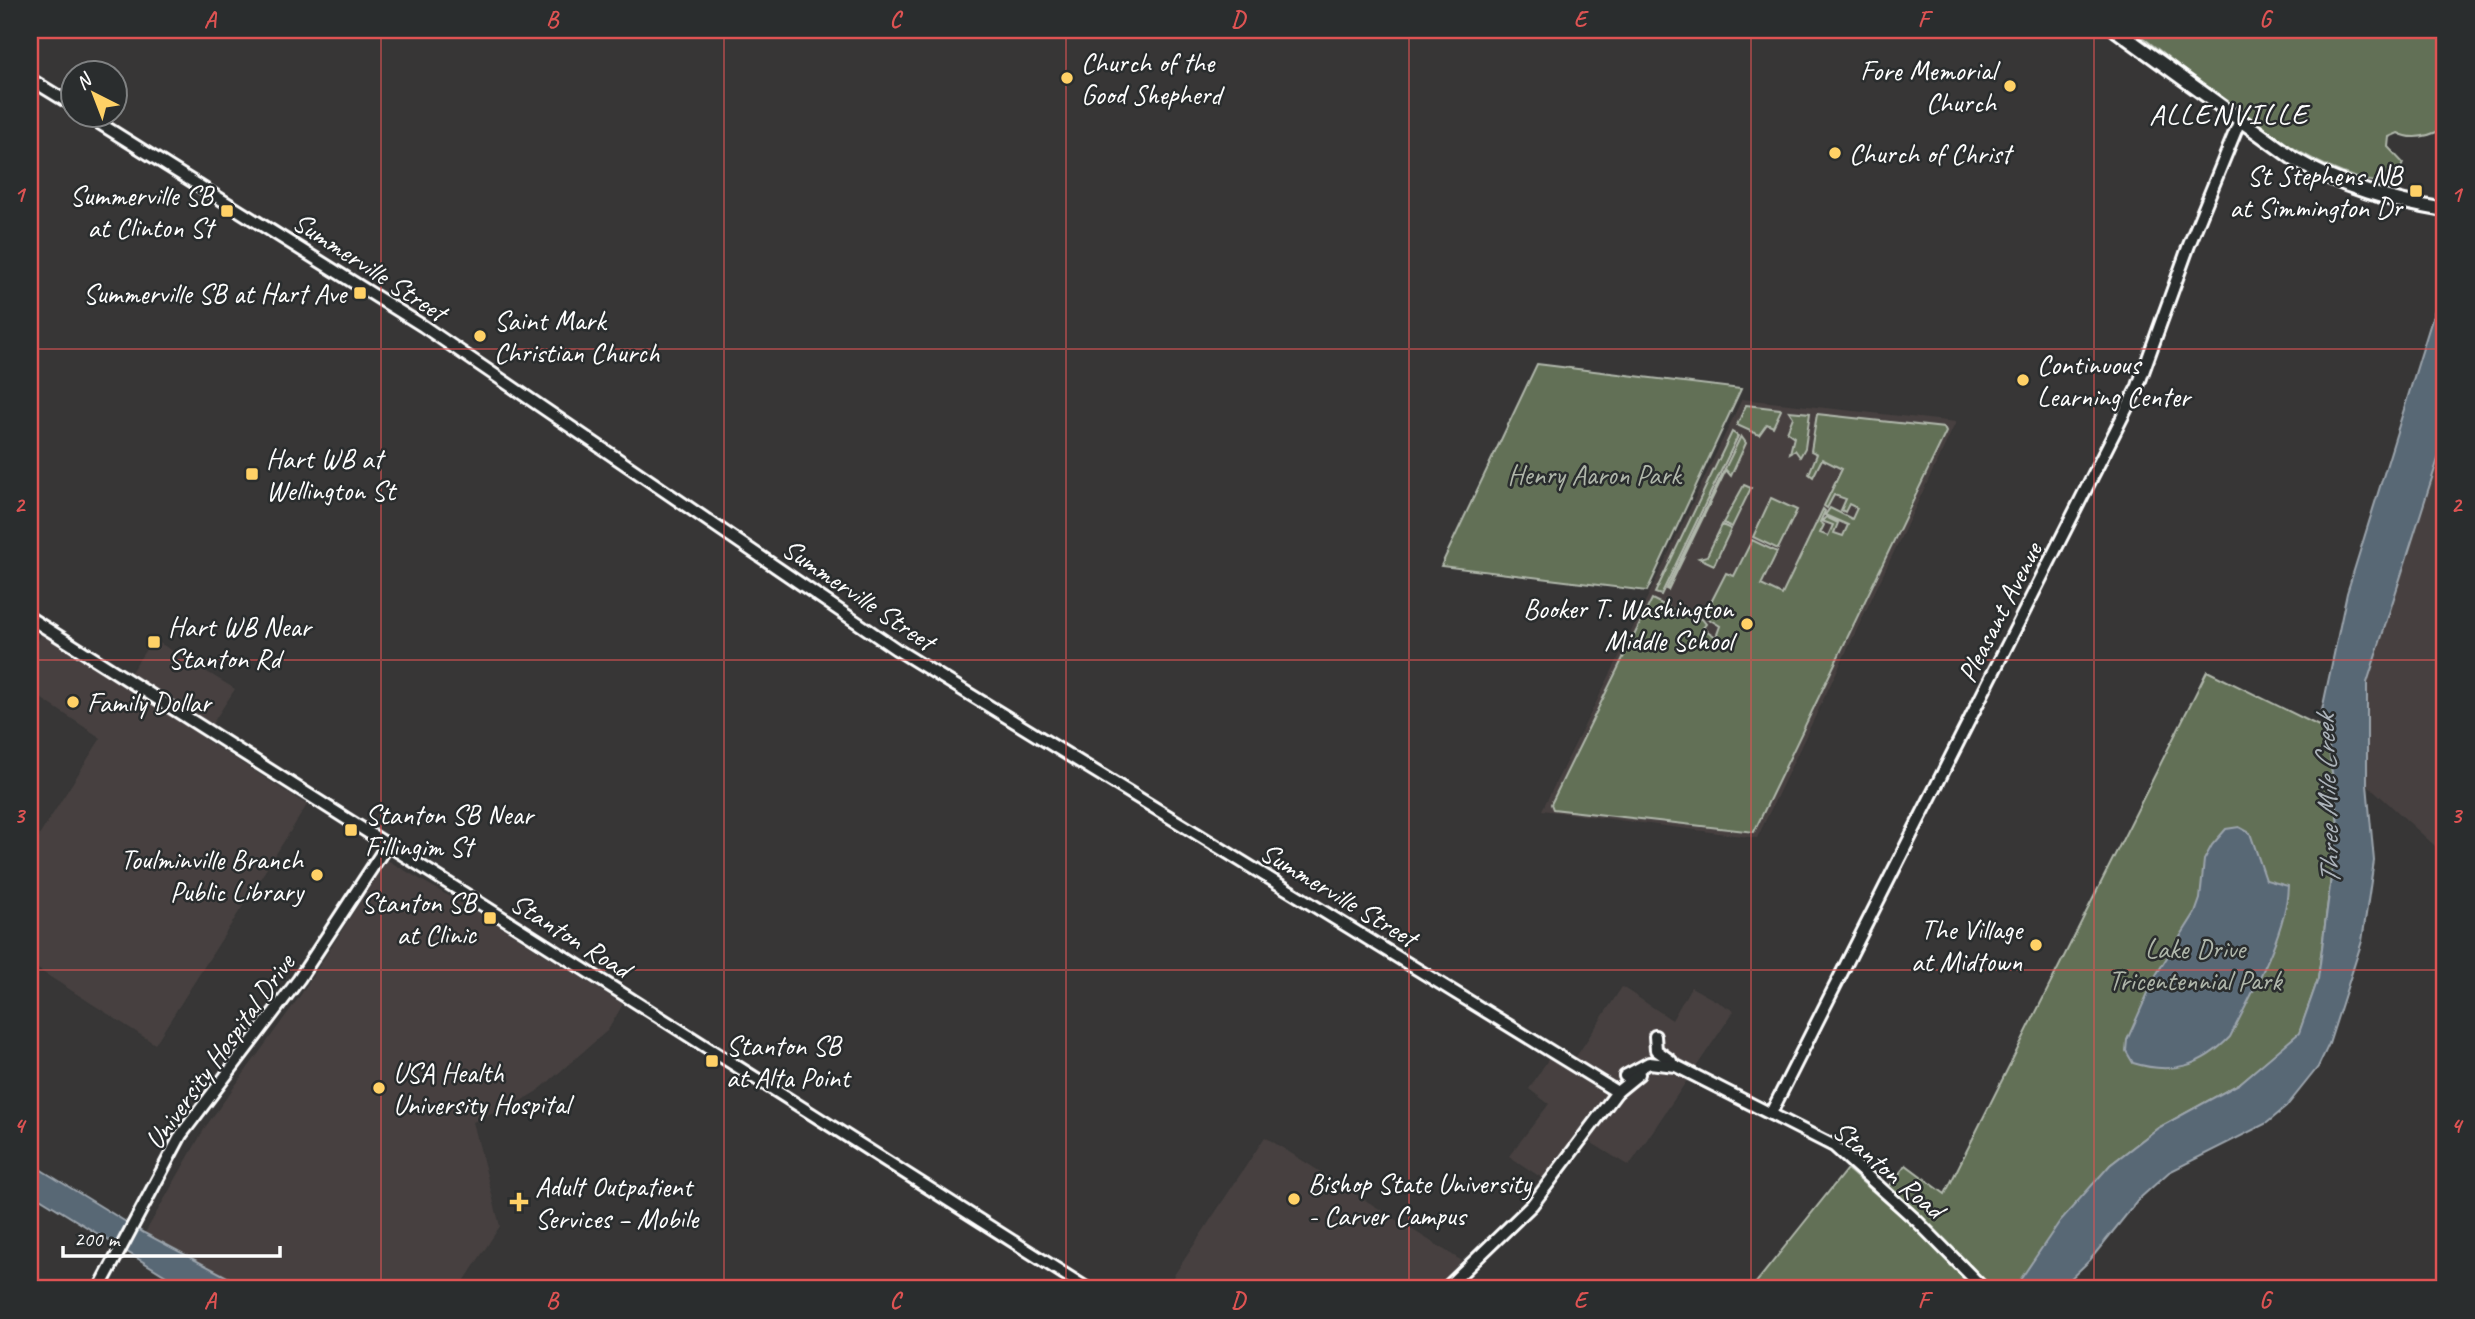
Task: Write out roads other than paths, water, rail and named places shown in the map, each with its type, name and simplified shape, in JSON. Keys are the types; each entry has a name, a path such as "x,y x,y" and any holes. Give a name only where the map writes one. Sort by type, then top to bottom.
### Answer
{"main road":[{"path":"2116,30 2319,174 2396,201 2444,210"}],"street":[{"path":"30,79 60,97"},
{"name":"Pleasant Avenue","path":"1771,1113 2132,398 2189,245 2240,120"},
{"name":"Summerville Street","path":"110,130 423,326 896,649 1617,1092"},
{"name":"Stanton Road","path":"30,618 1088,1289"},
{"name":"University Hospital Drive","path":"99,1289 181,1135 299,979 387,845"},
{"name":"Stanton Road","path":"1656,1036 1656,1050 1676,1066 1834,1146 1917,1221 1983,1289"},
{"name":"Stanton Road","path":"1625,1076 1649,1063 1676,1066"},
{"path":"1445,1289 1532,1205 1617,1092 1645,1071 1676,1066"}],"water":[{"path":"2445,277 2445,437 2367,683 2367,784 2374,861 2362,941 2329,1044 2318,1067 2286,1107 2267,1123 2169,1172 2139,1199 2090,1260 2060,1289 2014,1289 2060,1221 2110,1165 2158,1128 2239,1084 2299,1033 2318,979 2338,824 2327,730 2321,715 2347,593"},
{"path":"2239,827 2250,833 2266,880 2288,886 2275,943 2230,1037 2219,1047 2197,1061 2173,1068 2147,1067 2133,1063 2126,1051 2127,1040 2156,975 2195,913 2200,899 2204,860 2212,845 2226,829"},
{"path":"30,1163 144,1233 250,1289 187,1289 30,1192"}],"place":[{"name":"Church of the Good Shepherd","path":"1067,78"},
{"name":"Fore Memorial Church","path":"2010,86"},
{"name":"Church of Christ","path":"1835,153"},
{"name":"St Stephens NB at Simmington Dr","path":"2416,191"},
{"name":"Summerville SB at Clinton St","path":"227,211"},
{"name":"Summerville SB at Hart Ave","path":"360,293"},
{"name":"Saint Mark Christian Church","path":"480,336"},
{"name":"Continuous Learning Center","path":"2023,380"},
{"name":"Hart WB at Wellington St","path":"252,474"},
{"name":"Booker T. Washington Middle School","path":"1747,624"},
{"name":"Hart WB Near Stanton Rd","path":"154,642"},
{"name":"Family Dollar","path":"73,702"},
{"name":"Stanton SB Near Fillingim St","path":"351,830"},
{"name":"Toulminville Branch Public Library","path":"317,875"},
{"name":"Stanton SB at Clinic","path":"490,918"},
{"name":"The Village at Midtown","path":"2036,945"},
{"name":"Stanton SB at Alta Point","path":"712,1061"},
{"name":"USA Health University Hospital","path":"379,1088"},
{"name":"Bishop State University - Carver Campus","path":"1294,1199"},
{"name":"Adult Outpatient Services – Mobile","path":"519,1202"}],"district":[{"name":"ALLENVILLE","path":"2229,114"}],"park label":[{"name":"Henry Aaron Park","path":"1594,474"},
{"name":"Lake Drive Tricentennial Park","path":"2195,964"}],"water label":[{"name":"Three Mile Creek","path":"2327,800"}]}
